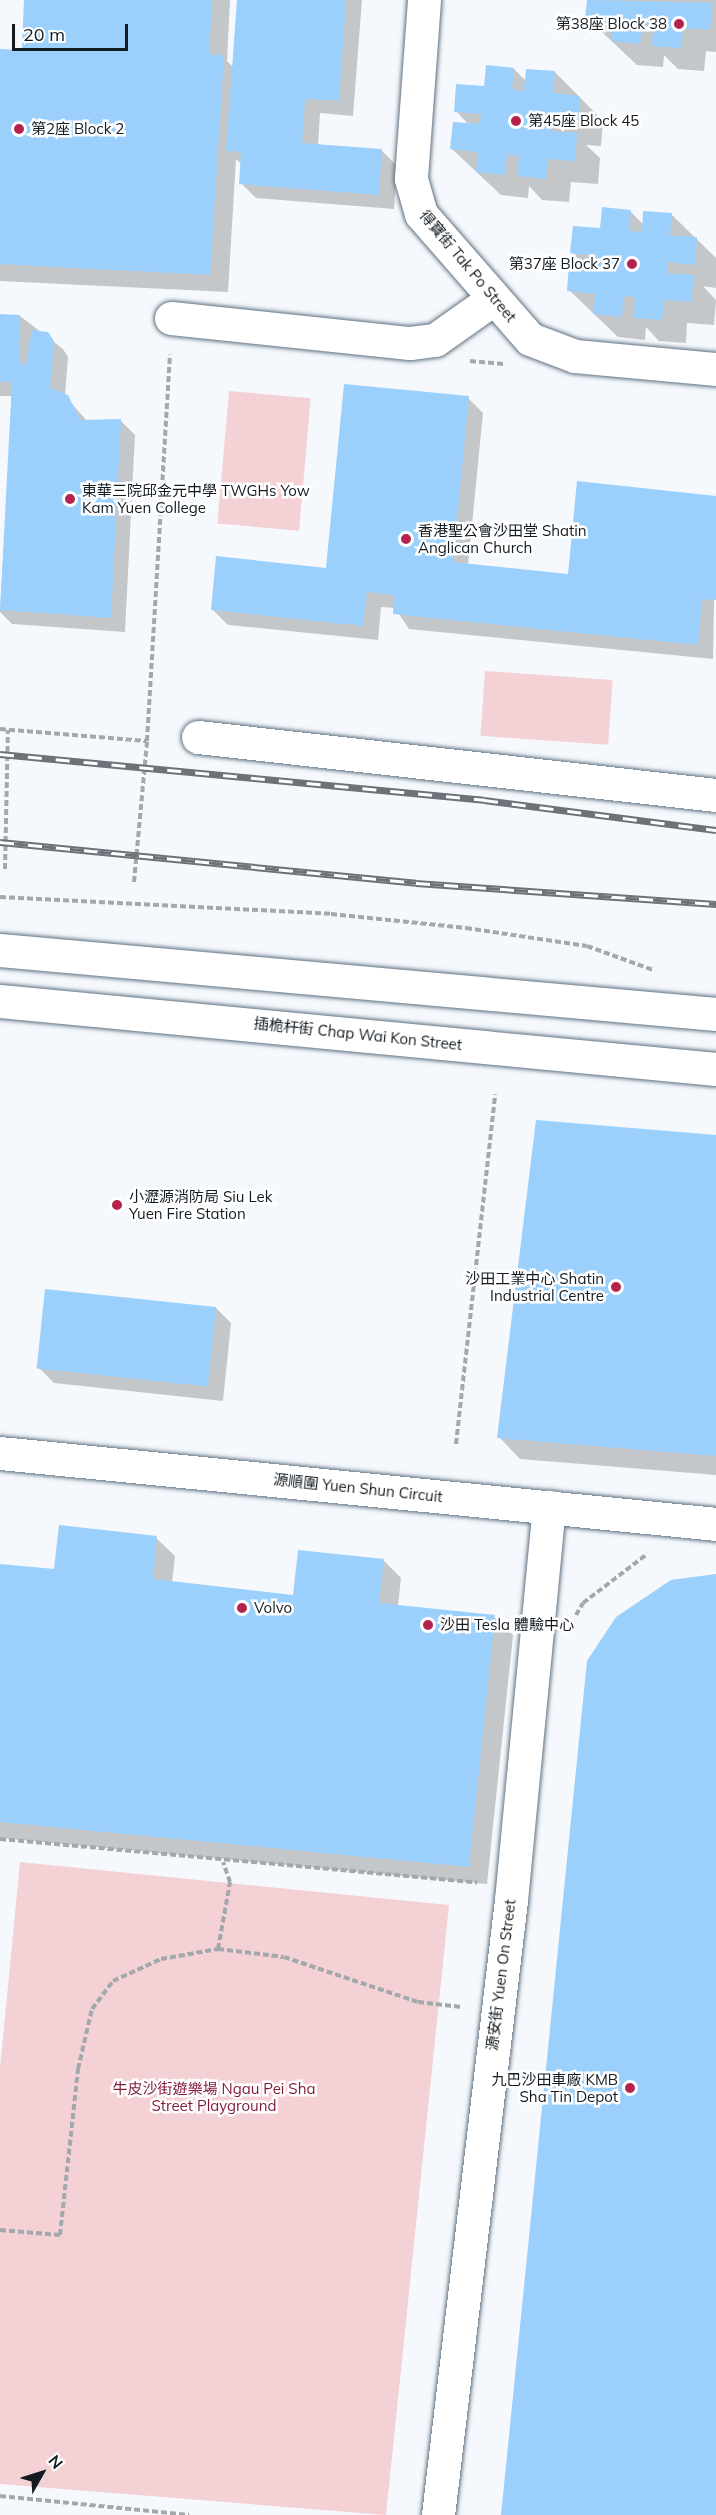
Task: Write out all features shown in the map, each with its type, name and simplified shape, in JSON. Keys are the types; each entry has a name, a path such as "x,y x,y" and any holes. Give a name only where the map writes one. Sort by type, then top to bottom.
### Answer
{"street":[{"name":"得寶街 Tak Po Street","path":"424,0 414,188 420,214 530,339 554,351 716,369"},
{"path":"171,318 410,343 435,340 493,299"},
{"path":"198,737 716,795"},
{"path":"0,950 716,1014"},
{"name":"插桅杆街 Chap Wai Kon Street","path":"0,1001 716,1069"},
{"name":"源順圍 Yuen Shun Circuit","path":"0,1453 716,1524"},
{"name":"源安街 Yuen On Street","path":"438,2515 511,1900 549,1507"}],"path":[{"path":"134,882 147,741 171,318"},
{"path":"0,729 147,741"},
{"path":"5,869 8,730"},
{"path":"0,897 331,914 466,928 587,946 664,974"},
{"path":"456,1444 495,1094"},
{"path":"0,1839 223,1862 479,1883"},
{"path":"218,1949 230,1882 223,1862"},
{"path":"0,2230 60,2235 78,2069 92,2009 113,1981 161,1959 218,1949 284,1957 418,2002 465,2007"},
{"path":"0,2496 189,2515"}],"green space":[{"path":"229,391 311,398 299,531 217,523"},
{"path":"485,671 613,680 608,745 480,736"},
{"name":"牛皮沙街遊樂場 Ngau Pei Sha Street Playground","path":"20,1862 449,1905 386,2515 0,2484 0,2068"}],"building":[{"path":"24,0 212,0 209,54 224,56 210,275 0,264 0,49 22,50"},
{"path":"237,0 346,0 339,101 305,99 302,143 382,149 379,195 239,184 241,152 226,151"},
{"name":"第38座 Block 38","path":"587,0 712,3 710,30 683,28 681,48 652,46 654,25 642,24 640,44 611,41 613,21 585,18"},
{"name":"第45座 Block 45","path":"486,65 514,68 512,89 524,91 526,69 555,71 553,93 580,96 578,123 551,121 550,131 577,133 575,161 548,159 546,179 517,176 519,156 507,154 505,175 476,172 478,152 450,149 453,122 480,124 481,114 454,112 456,84 484,86"},
{"name":"第37座 Block 37","path":"602,207 631,210 629,231 642,232 643,211 672,213 670,235 697,237 695,265 668,262 667,273 694,275 691,302 664,300 662,320 634,318 635,297 623,296 622,317 593,314 595,294 567,291 569,263 597,266 598,256 570,253 573,226 600,228"},
{"path":"0,314 20,315 19,363 26,364 32,330 48,332 54,341 50,388 68,395 80,420 121,419 111,618 0,610 12,382 0,382"},
{"path":"344,384 469,396 453,562 568,574 577,481 716,496 716,600 702,599 698,645 393,614 394,595 367,592 363,626 211,610 216,556 326,568"},
{"name":"沙田工業中心 Shatin Industrial Centre","path":"536,1120 716,1135 716,1456 497,1438"},
{"path":"45,1289 216,1307 208,1387 37,1369"},
{"path":"59,1525 157,1536 153,1579 293,1595 298,1550 384,1559 379,1603 495,1615 469,1867 0,1822 0,1564 54,1569"},
{"name":"九巴沙田車廠 KMB Sha Tin Depot","path":"716,1574 716,2515 501,2515 587,1661 616,1617 671,1580"}],"railway":[{"path":"0,754 484,800 716,830"},
{"path":"0,842 416,883 716,904"}],"place":[{"name":"第38座 Block 38","path":"679,24"},
{"name":"第45座 Block 45","path":"516,121"},
{"name":"第2座 Block 2","path":"19,129"},
{"name":"第37座 Block 37","path":"632,264"},
{"name":"東華三院邱金元中學 TWGHs Yow Kam Yuen College","path":"70,499"},
{"name":"香港聖公會沙田堂 Shatin Anglican Church","path":"406,539"},
{"name":"小瀝源消防局 Siu Lek Yuen Fire Station","path":"117,1205"},
{"name":"沙田工業中心 Shatin Industrial Centre","path":"616,1287"},
{"name":"Volvo","path":"242,1608"},
{"name":"沙田 Tesla 體驗中心","path":"428,1625"},
{"name":"九巴沙田車廠 KMB Sha Tin Depot","path":"630,2088"}]}
